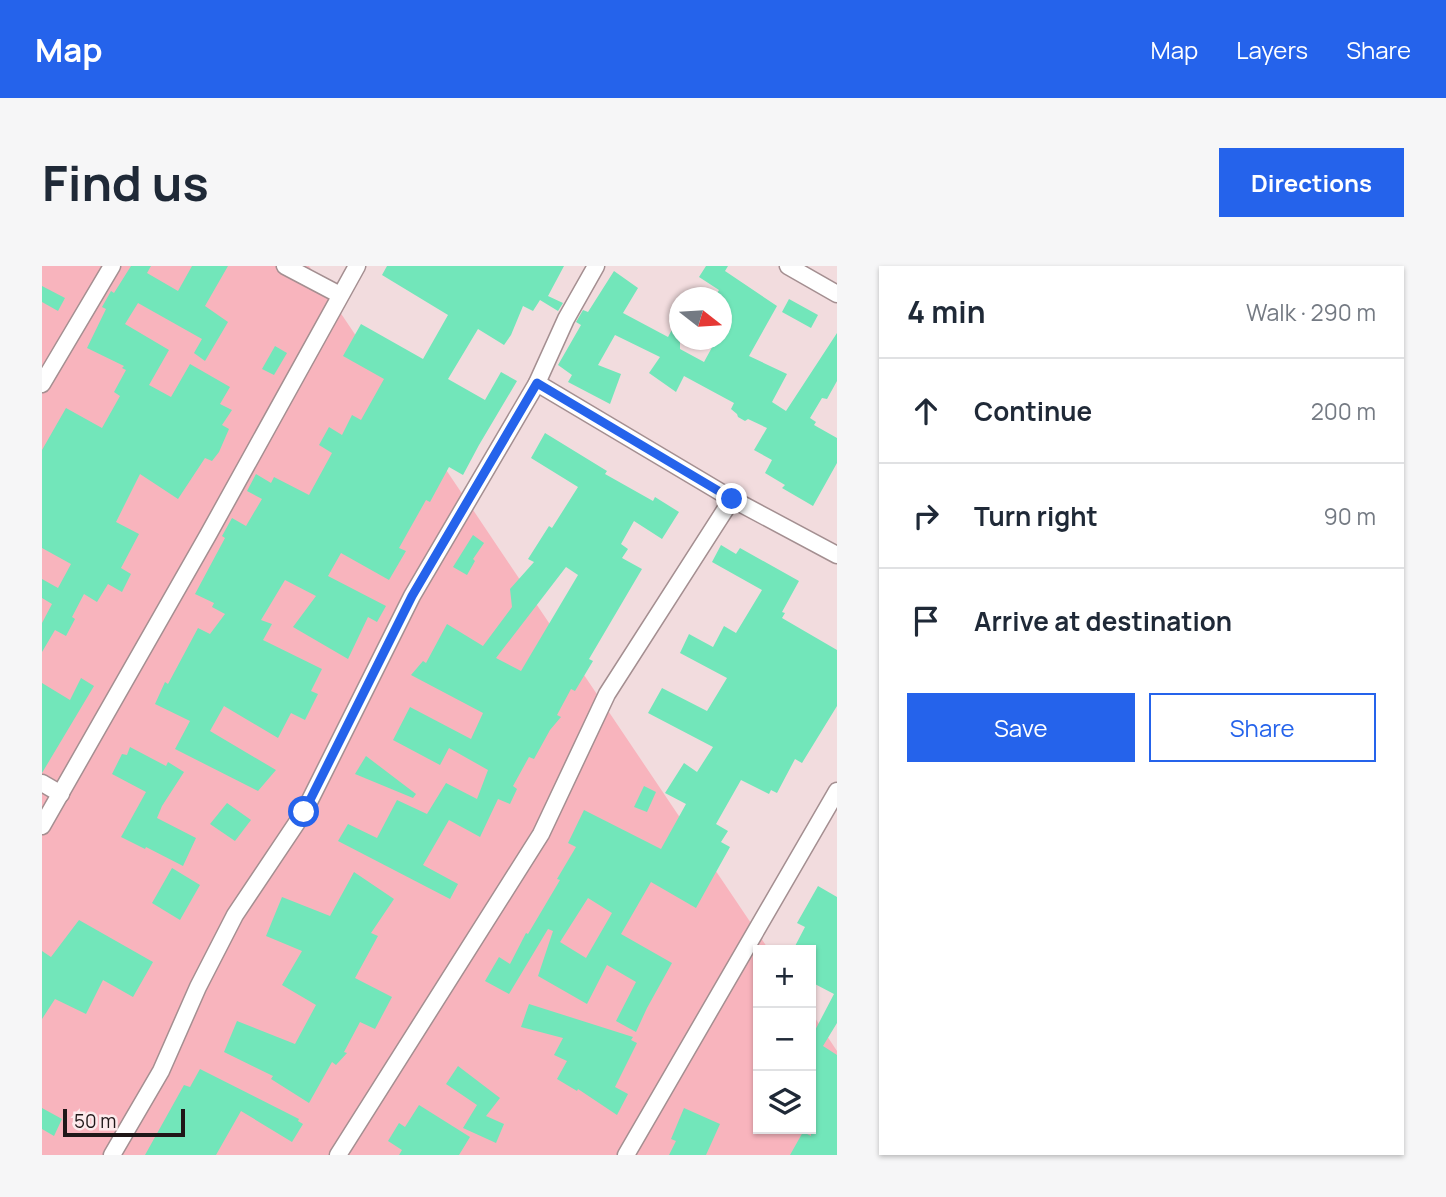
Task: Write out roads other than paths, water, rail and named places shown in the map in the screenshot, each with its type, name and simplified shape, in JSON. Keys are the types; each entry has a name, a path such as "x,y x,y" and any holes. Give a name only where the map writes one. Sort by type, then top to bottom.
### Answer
{"street":[{"path":"42,384 112,266"},
{"path":"285,266 340,295"},
{"path":"42,826 357,266"},
{"path":"112,1155 161,1071 198,987 235,915 304,812 412,596 537,383 566,319 596,266"},
{"path":"788,266 837,294"},
{"path":"537,383 732,499 837,555"},
{"path":"338,1155 541,834 607,694 732,499"},
{"path":"42,783 61,794"},
{"path":"626,1155 837,791"}]}
